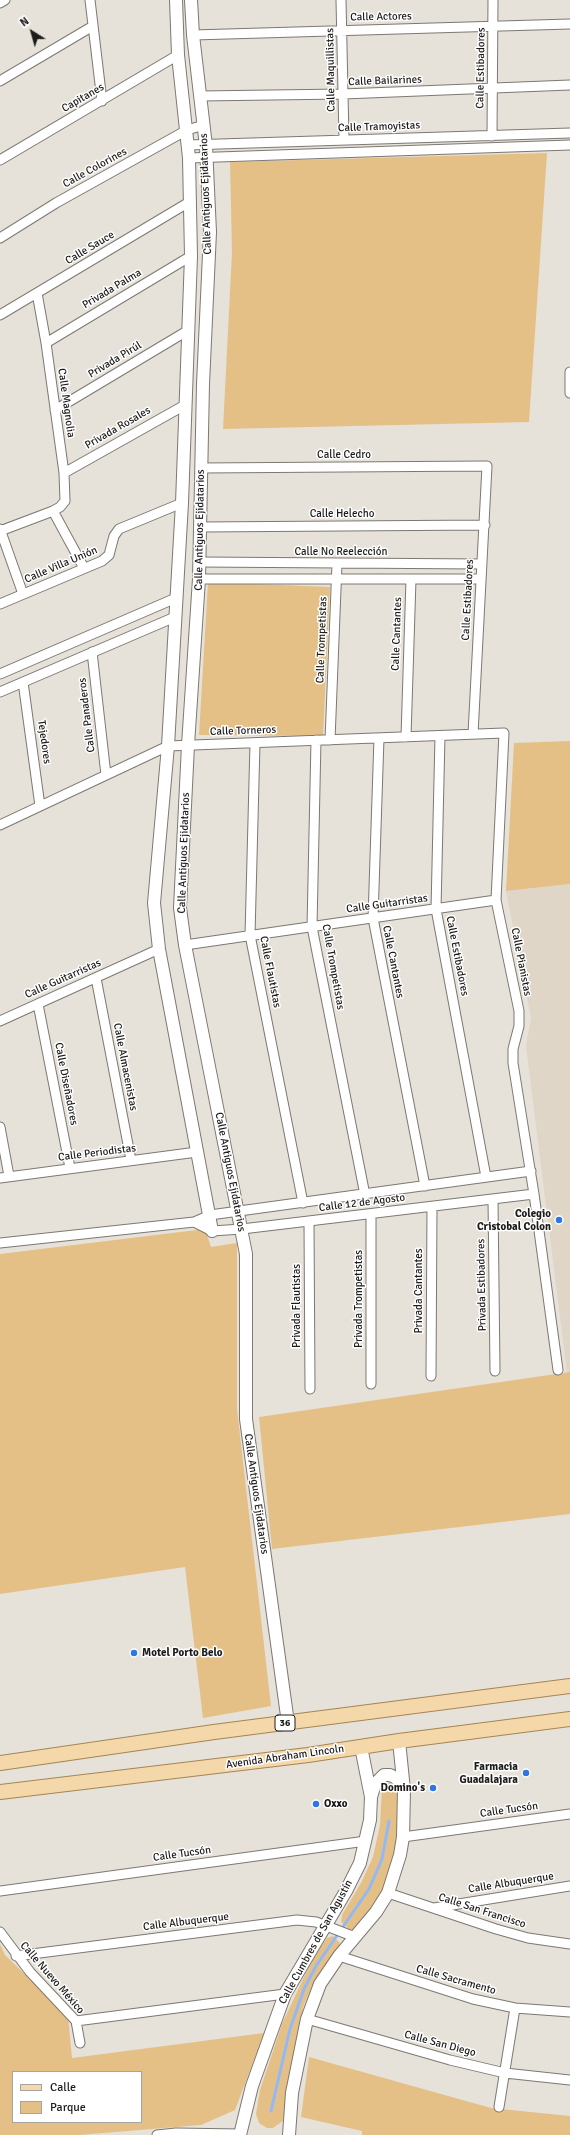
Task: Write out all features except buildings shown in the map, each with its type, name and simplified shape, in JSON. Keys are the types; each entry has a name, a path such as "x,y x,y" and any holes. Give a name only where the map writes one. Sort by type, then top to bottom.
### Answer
{"main road":[{"name":"36","path":"0,1763 570,1686"},
{"name":"Avenida Abraham Lincoln","path":"0,1792 308,1755 399,1741 570,1719"}],"street":[{"path":"0,3 5,0"},
{"path":"90,0 102,101"},
{"name":"Calle Antiguos Ejidatarios","path":"176,0 178,55 189,158 191,256 187,331 182,503 168,746 154,903 159,950 212,1231"},
{"name":"Calle Antiguos Ejidatarios","path":"191,0 193,35 207,158 210,232 201,468 200,562 188,745 180,908 185,946 242,1229 246,1265 246,1419 288,1723"},
{"name":"Calle Maquillistas","path":"341,0 343,30 344,139"},
{"name":"Calle Estibadores","path":"492,136 494,0"},
{"name":"Calle Actores","path":"193,35 570,24"},
{"path":"0,81 93,26"},
{"name":"Capitanes","path":"0,160 178,55"},
{"name":"Calle Bailarines","path":"200,96 343,94 570,85"},
{"name":"Calle Colorines","path":"0,238 56,203 187,130 204,125"},
{"name":"Calle Tramoyistas","path":"188,145 206,146 344,139 570,133"},
{"path":"189,158 570,145"},
{"name":"Calle Sauce","path":"0,315 191,201"},
{"name":"Privada Palma","path":"46,343 191,256"},
{"name":"Calle Magnolia","path":"37,293 46,343 64,473 65,501 60,507 53,510"},
{"name":"Privada Pirúl","path":"55,410 187,331"},
{"path":"570,372 570,393"},
{"name":"Privada Rosales","path":"64,473 185,405"},
{"name":"Calle Estibadores","path":"473,734 487,466"},
{"name":"Calle Cedro","path":"201,468 487,466"},
{"name":"Calle Villa Unión","path":"0,604 102,561 109,555 114,536 119,529 182,503"},
{"path":"23,594 0,530 53,510 84,568"},
{"name":"Calle Helecho","path":"200,527 484,525"},
{"name":"Calle No Reelección","path":"200,562 482,564"},
{"name":"Calle Trompetistas","path":"330,740 337,564"},
{"path":"199,579 481,579"},
{"name":"Calle Cantantes","path":"406,737 411,580"},
{"path":"0,674 176,598"},
{"path":"0,692 175,617"},
{"name":"Calle Panaderos","path":"92,652 106,775"},
{"name":"Tejedores","path":"23,682 40,806"},
{"name":"Calle Torneros","path":"0,825 168,746 504,734"},
{"name":"Calle Pianistas","path":"504,734 496,900 520,1018 512,1056 531,1171 558,1370"},
{"name":"Calle Estibadores","path":"440,736 436,909 486,1177"},
{"name":"Calle Cantantes","path":"379,738 373,918 425,1186"},
{"name":"Calle Trompetistas","path":"316,740 312,926 365,1195"},
{"name":"Calle Flautistas","path":"255,743 250,935 303,1203"},
{"name":"Calle Guitarristas","path":"185,946 250,935 496,900"},
{"name":"Calle Guitarristas","path":"0,1021 159,950"},
{"name":"Calle Almacenistas","path":"96,978 131,1160"},
{"name":"Calle Diseñadores","path":"38,1004 70,1168"},
{"path":"0,1127 5,1177"},
{"name":"Calle Periodistas","path":"5,1177 197,1152"},
{"name":"Calle 12 de Agosto","path":"0,1243 194,1222 210,1216 531,1171"},
{"name":"Calle 12 de Agosto","path":"212,1231 309,1222 534,1194"},
{"name":"Privada Estibadores","path":"493,1199 495,1371"},
{"name":"Privada Cantantes","path":"431,1376 432,1206"},
{"name":"Privada Trompetistas","path":"371,1214 371,1384"},
{"path":"194,1222 212,1231"},
{"name":"Privada Flautistas","path":"309,1222 310,1389"},
{"path":"289,2135 292,2093 307,2019 320,1984 339,1956 376,1912 388,1893 400,1855 403,1837 404,1790 399,1741"},
{"name":"Calle Cumbres de San Agustín","path":"243,2134 252,2086 284,1994 346,1891 360,1863 370,1820 371,1797 361,1747"},
{"path":"371,1797 375,1784 384,1775 390,1774 396,1778 404,1790"},
{"name":"Calle Tucsón","path":"403,1837 570,1814"},
{"name":"Calle Tucsón","path":"0,1891 366,1842"},
{"name":"Calle Albuquerque","path":"433,1908 570,1886"},
{"name":"Calle San Francisco","path":"388,1893 528,1938 570,1944"},
{"name":"Calle Albuquerque","path":"16,1956 297,1920 306,1920 325,1925 355,1937"},
{"name":"Calle Nuevo México","path":"0,1932 16,1956 76,2020 80,2043"},
{"name":"Calle Sacramento","path":"339,1956 473,1999 515,2008 570,2012"},
{"path":"76,2020 284,1994"},
{"path":"499,2107 515,2008"},
{"name":"Calle San Diego","path":"307,2019 450,2060 505,2072 570,2080"},
{"path":"157,2135 176,2133 243,2134"}],"shaded area":[{"path":"570,884 570,1373 567,1373 526,1046 531,1018 506,891"}],"green space":[{"path":"547,153 529,422 223,429 232,252 230,162"},
{"path":"208,582 330,587 323,736 199,735"},
{"path":"570,741 570,884 506,891 514,743"},
{"path":"205,1229 211,1247 237,1243 237,1409 271,1706 203,1718 185,1567 0,1594 0,1254"},
{"path":"570,1372 570,1514 272,1549 259,1417"},
{"path":"388,1783 394,1784 399,1789 396,1854 388,1880 374,1906 355,1929 349,1929 341,1922 342,1915 361,1883 373,1857 380,1825 382,1787"},
{"path":"333,1936 340,1943 339,1948 312,1986 303,2007 283,2121 273,2128 267,2128 259,2123 256,2114 260,2090 282,2024 318,1951 327,1938"},
{"path":"0,1944 5,1955 68,2016 72,2058 264,2033 235,2110 201,2125 79,2135 0,2135"},
{"path":"309,2057 491,2108 570,2116 570,2135 362,2135 362,2131 301,2117"}],"waterway":[{"path":"271,2111 290,2029 304,1989 316,1966 369,1889 382,1859 389,1821"}],"place":[{"name":"Colegio Cristobal Colon","path":"559,1220"},
{"name":"Motel Porto Belo","path":"134,1653"},
{"name":"Farmacia Guadalajara","path":"526,1773"},
{"name":"Domino's","path":"433,1788"},
{"name":"Oxxo","path":"316,1804"}]}
